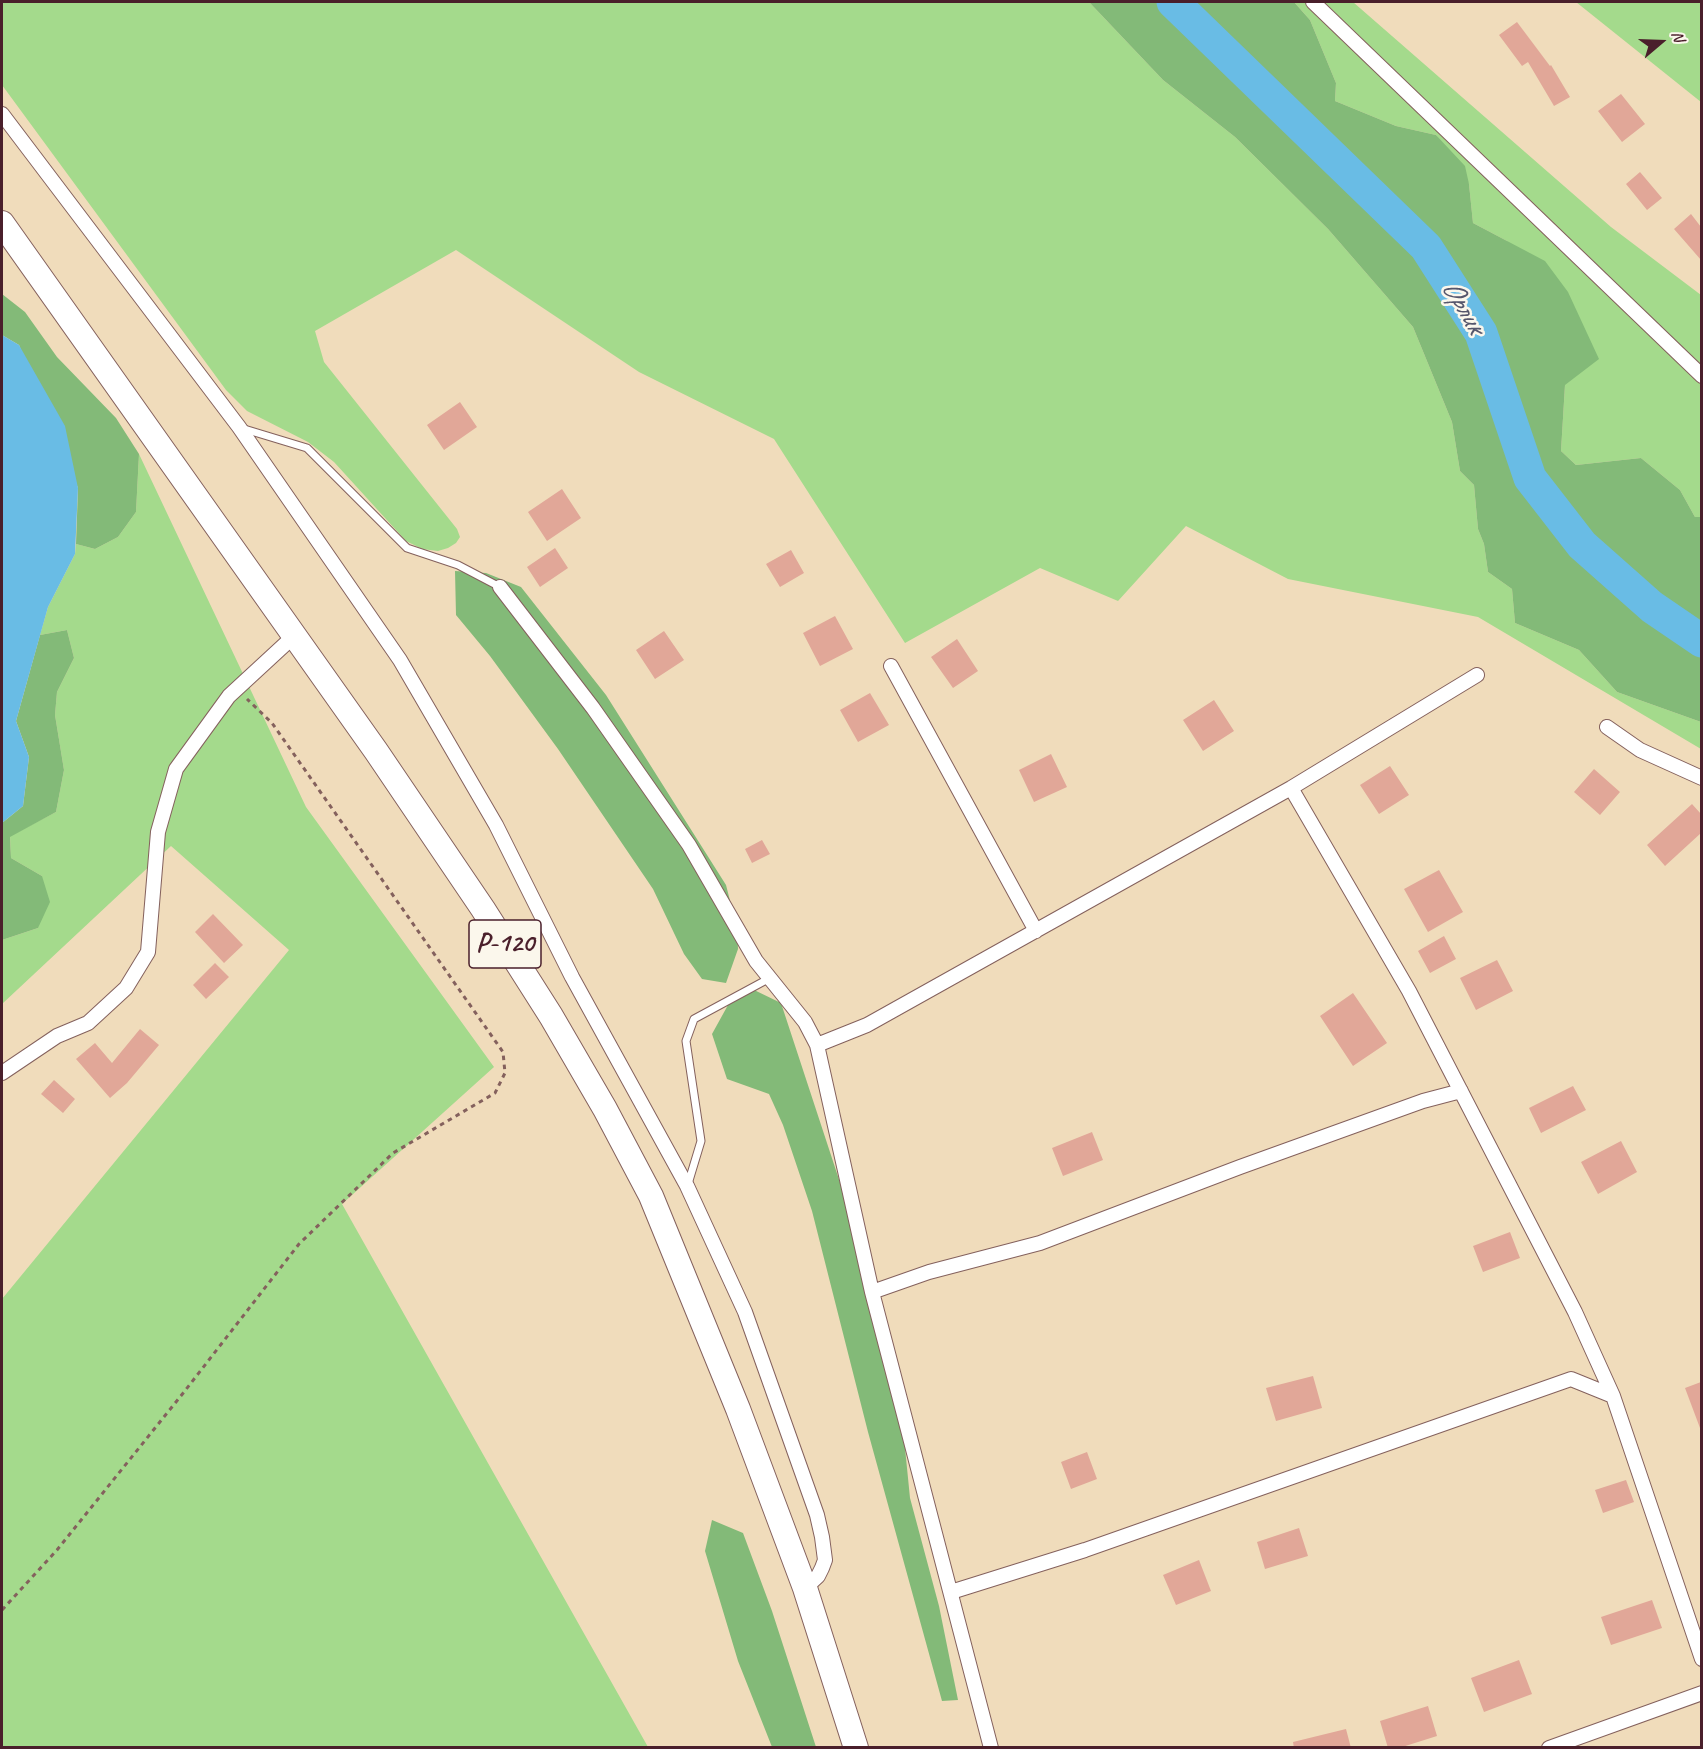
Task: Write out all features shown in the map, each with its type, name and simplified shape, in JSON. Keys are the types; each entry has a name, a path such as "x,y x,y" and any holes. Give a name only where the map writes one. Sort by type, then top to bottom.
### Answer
{"highway":[{"name":"Р-120","path":"2,223 376,752 483,909 551,1016 610,1118 651,1196 689,1287 805,1588 856,1748"}],"street":[{"path":"1313,2 1701,376"},
{"path":"2,114 238,427 400,660 496,825 572,977 687,1186 746,1312 817,1515 825,1560 818,1576 805,1588"},
{"path":"500,587 593,708 689,845 756,961 805,1022 817,1045 872,1292 991,1748"},
{"path":"2,1072 57,1036 88,1023 126,988 148,952 158,832 176,769 229,696 294,636"},
{"path":"891,666 1036,931"},
{"path":"817,1045 867,1025 1036,931 1291,788 1477,675"},
{"path":"1607,727 1641,750 1701,778"},
{"path":"1291,788 1410,991 1575,1312 1613,1396 1701,1659"},
{"path":"872,1292 928,1272 1040,1243 1422,1101 1461,1091"},
{"path":"951,1592 1085,1550 1571,1379 1613,1396"},
{"path":"1549,1748 1701,1693"}],"lane":[{"path":"238,427 307,448 406,549 458,565 500,587"},
{"path":"687,1186 701,1141 686,1041 694,1019 771,978"}],"path":[{"path":"2,1610 57,1550 299,1244 393,1153 495,1093 505,1073 503,1052 272,723 237,689"}],"green space":[{"path":"2,2 1089,2 1163,80 1235,137 1328,229 1413,327 1452,422 1460,471 1474,485 1478,529 1484,544 1488,572 1512,589 1515,623 1579,650 1617,692 1701,722 1701,749 1478,617 1288,579 1186,526 1118,601 1040,568 905,643 774,439 639,372 456,250 315,331 324,362 457,529 460,537 448,548 438,551 422,549 406,541 334,462 308,442 247,411 226,390 2,85"},
{"path":"1089,2 1294,2 1310,20 1336,83 1335,101 1396,126 1436,135 1465,166 1473,223 1545,261 1568,292 1599,359 1565,385 1561,451 1576,465 1641,458 1680,490 1695,517 1701,517 1701,722 1617,692 1579,650 1515,623 1512,589 1488,572 1484,544 1478,529 1474,485 1460,471 1452,422 1413,327 1328,229 1235,137 1163,80"},
{"path":"1294,2 1353,2 1611,227 1701,295 1701,517 1695,517 1680,490 1641,458 1576,465 1561,451 1565,385 1507,241 1473,223 1469,184 1436,135 1396,126 1335,101 1336,83 1310,20"},
{"path":"1576,2 1701,2 1701,102"},
{"path":"2,294 25,312 57,357 116,418 139,454 136,512 118,537 95,549 76,544 78,488 19,345 2,335"},
{"path":"139,454 306,807 494,1067 342,1204 648,1747 2,1747 2,1299 289,950 171,846 2,1004 2,940 38,928 42,876 11,858 10,836 56,812 64,770 55,715 57,692 74,658 67,630 40,635 48,607 75,554 76,544 95,549 118,537 136,512"},
{"path":"455,571 486,573 521,587 606,695 726,885 737,928 738,949 726,983 702,979 684,954 653,889 558,749 490,656 456,615"},
{"path":"67,630 74,658 57,692 55,715 64,770 56,812 10,837 11,858 42,876 50,902 38,928 2,940 2,823 23,806 29,757 16,721 40,635"},
{"path":"750,988 781,1003 849,1210 900,1398 910,1498 939,1606 958,1700 942,1701 868,1432 812,1211 783,1125 769,1094 727,1079 712,1034 728,1005"},
{"path":"712,1520 743,1533 772,1611 816,1747 772,1747 738,1661 705,1551"}],"water":[{"path":"2,335 19,345 65,426 78,488 75,554 48,607 16,721 29,757 23,806 2,823"}],"building":[{"path":"1517,22 1551,65 1570,97 1554,106 1528,62 1522,66 1499,35"},
{"path":"1621,94 1645,124 1622,142 1598,111"},
{"path":"1640,172 1662,198 1647,210 1626,184"},
{"path":"1691,214 1701,227 1701,260 1674,229"},
{"path":"460,402 477,427 444,450 427,425"},
{"path":"562,489 581,518 547,541 528,512"},
{"path":"555,548 568,568 540,587 527,567"},
{"path":"791,550 804,573 780,587 766,564"},
{"path":"835,616 853,649 820,666 803,633"},
{"path":"664,631 684,660 655,679 636,650"},
{"path":"957,639 978,671 953,688 931,657"},
{"path":"870,693 889,725 858,742 840,710"},
{"path":"1214,700 1234,731 1203,751 1183,720"},
{"path":"1051,754 1067,787 1034,802 1019,770"},
{"path":"1390,766 1409,795 1379,814 1360,785"},
{"path":"1594,769 1620,792 1600,815 1574,792"},
{"path":"1692,804 1701,814 1701,833 1665,866 1647,845"},
{"path":"762,840 770,854 752,863 745,849"},
{"path":"1439,870 1463,912 1428,932 1404,889"},
{"path":"213,914 243,945 224,963 195,932"},
{"path":"1444,936 1456,959 1430,973 1418,951"},
{"path":"1497,960 1513,991 1476,1010 1460,978"},
{"path":"215,963 229,977 206,999 193,985"},
{"path":"1353,993 1387,1043 1353,1066 1320,1016"},
{"path":"140,1029 159,1045 127,1083 110,1098 76,1059 95,1043 112,1063"},
{"path":"54,1080 75,1099 63,1113 41,1094"},
{"path":"1573,1086 1586,1110 1541,1133 1529,1108"},
{"path":"1092,1132 1103,1160 1063,1176 1052,1148"},
{"path":"1621,1141 1637,1172 1598,1194 1581,1162"},
{"path":"1510,1232 1520,1258 1483,1272 1473,1246"},
{"path":"1313,1376 1322,1408 1276,1421 1266,1388"},
{"path":"1701,1382 1701,1428 1700,1428 1685,1388"},
{"path":"1087,1452 1097,1479 1071,1489 1061,1462"},
{"path":"1626,1480 1634,1502 1603,1513 1595,1490"},
{"path":"1299,1528 1308,1556 1265,1569 1257,1542"},
{"path":"1199,1560 1211,1591 1176,1605 1163,1575"},
{"path":"1652,1600 1662,1628 1611,1645 1601,1617"},
{"path":"1519,1660 1532,1694 1484,1712 1471,1678"},
{"path":"1428,1706 1437,1736 1399,1748 1388,1748 1380,1721"},
{"path":"1346,1729 1351,1748 1294,1748 1293,1742"}],"waterway":[{"name":"Орлик","path":"1173,2 1426,247 1481,333 1530,478 1582,545 1652,607 1702,641"}]}
